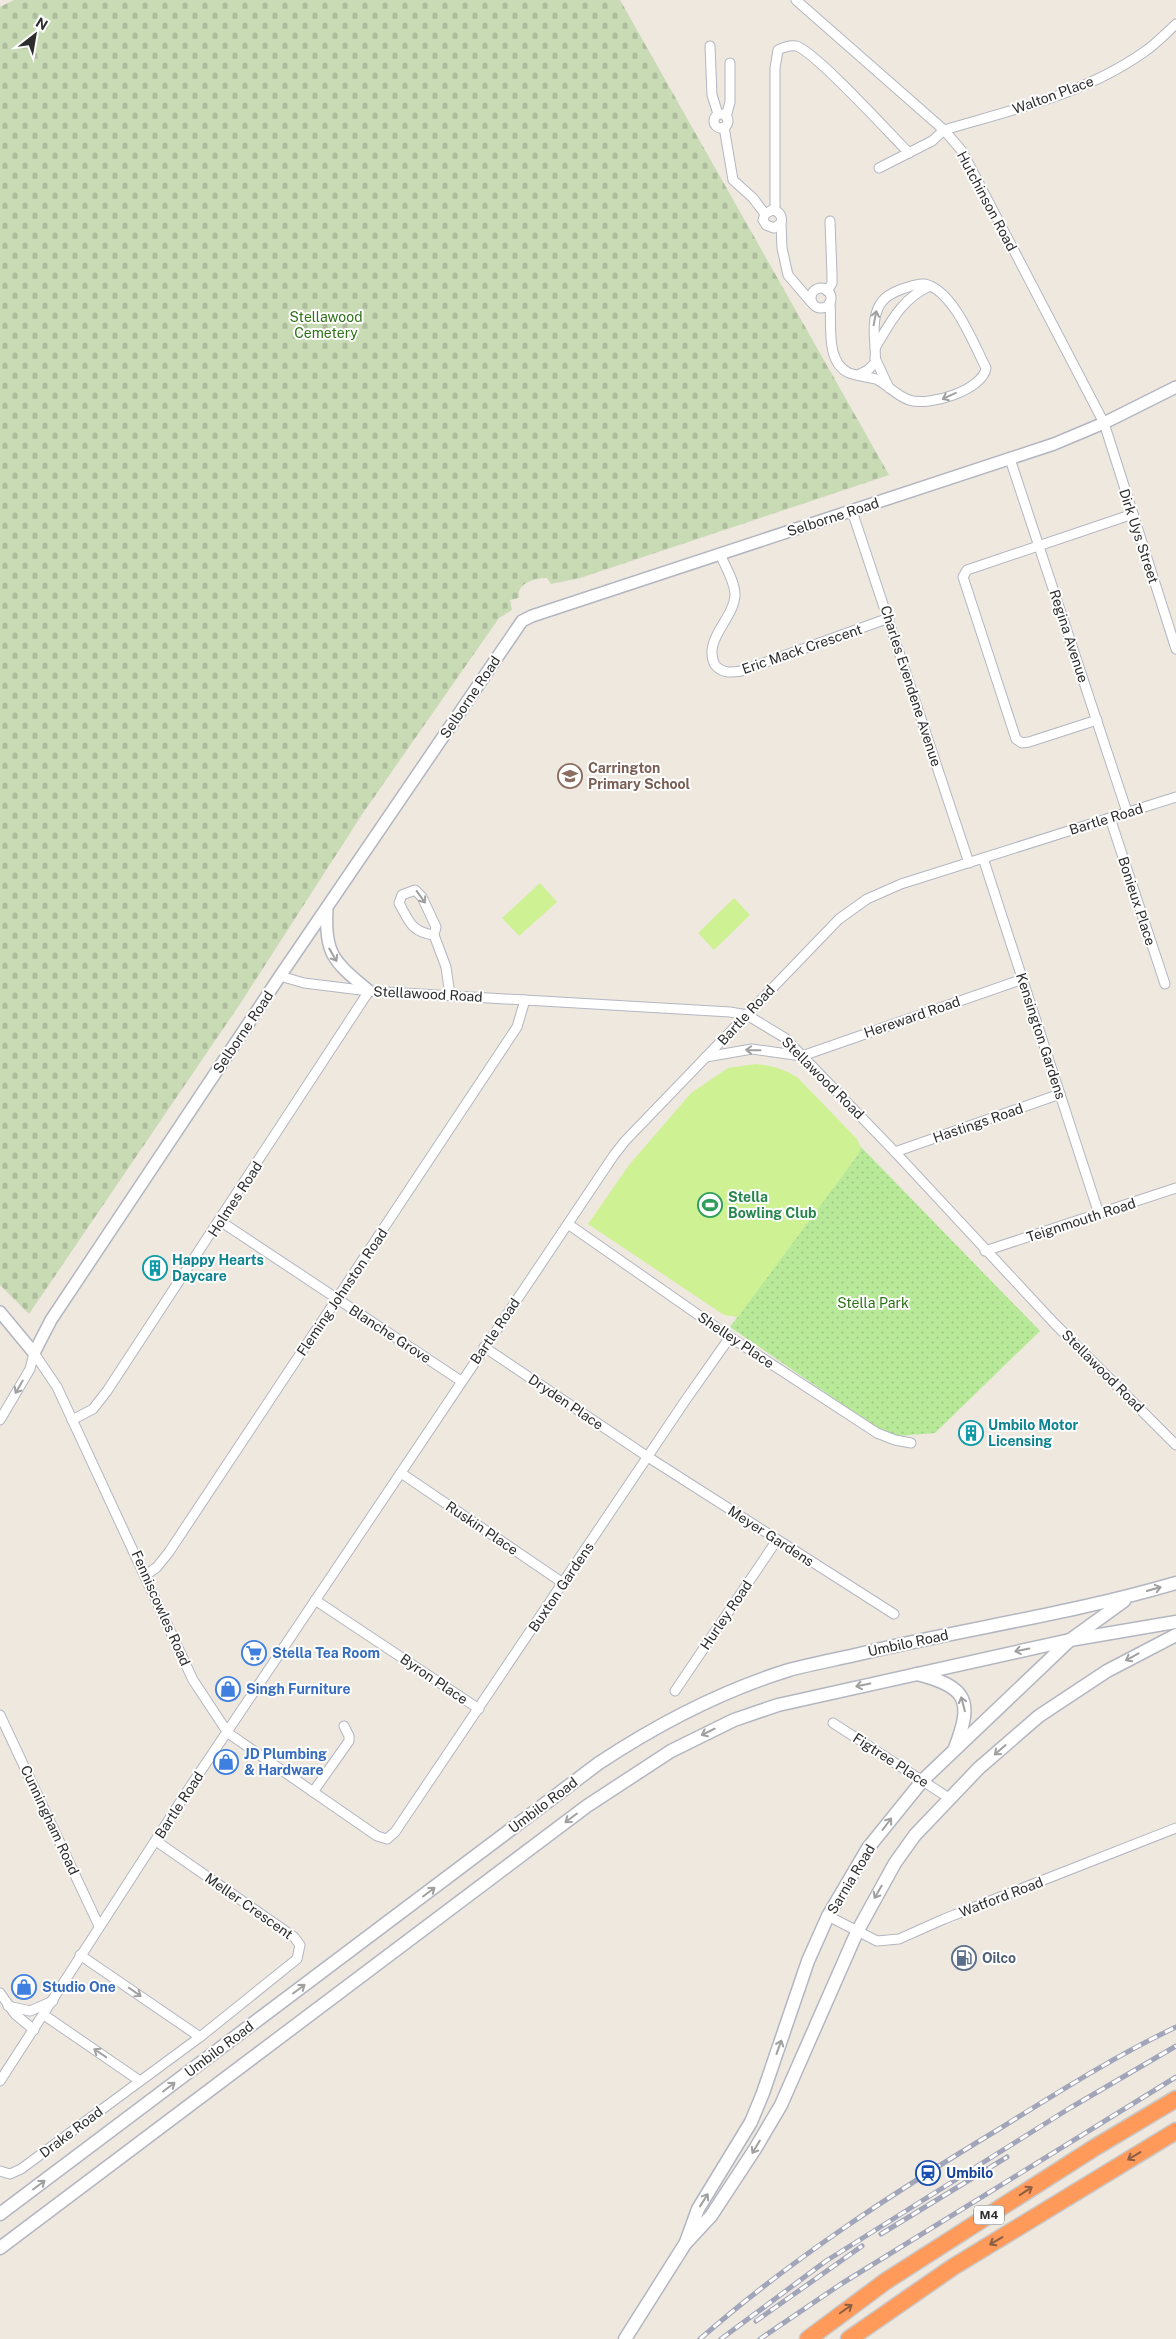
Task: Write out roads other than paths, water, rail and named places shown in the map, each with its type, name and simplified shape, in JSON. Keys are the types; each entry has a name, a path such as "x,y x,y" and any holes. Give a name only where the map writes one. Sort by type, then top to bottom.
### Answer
{"highway":[{"name":"M4","path":"808,2339 886,2281 1176,2098"},
{"name":"M4","path":"849,2339 953,2267 1176,2131"}],"main road":[{"name":"Umbilo Road","path":"0,2214 599,1763 656,1728 719,1696 790,1670 907,1642 1132,1596 1176,1583"},
{"name":"Sarnia Road","path":"685,2244 698,2209 754,2115 786,2029 802,1977 828,1916 868,1848 923,1780 1070,1640 1111,1609 1132,1596"},
{"name":"Umbilo Road","path":"0,2248 485,1882 646,1766 717,1728 778,1705 1070,1640 1176,1622"},
{"name":"Sarnia Road","path":"625,2339 685,2244 711,2216 755,2150 781,2105 857,1932 895,1863 915,1835 949,1798 1024,1728 1056,1704 1132,1657 1176,1635"},
{"path":"914,1674 945,1683 960,1695 964,1702 965,1718 954,1751"}],"street":[{"name":"Hutchinson Road","path":"796,0 944,130 962,151 1104,423"},
{"name":"Walton Place","path":"944,130 1055,97 1083,86 1144,52 1176,24"},
{"path":"710,46 712,95 722,115"},
{"path":"782,248 763,220 771,211 775,68 778,50 785,46 798,46 822,63 909,153"},
{"path":"730,63 730,102 722,115 714,119 715,125 724,127 731,176 736,184 753,198 781,217 782,248 788,275 830,326"},
{"path":"879,168 932,141 944,130"},
{"path":"828,290 832,283 830,221"},
{"path":"766,225 774,228 781,223"},
{"path":"828,290 831,298 830,326 835,359 844,369 858,375 876,379 909,400 920,403 950,397 981,380 986,368 964,323 945,296 930,286 918,284 889,294 882,300 874,318 875,358 871,368 858,375"},
{"path":"875,348 898,309 916,293 930,286"},
{"path":"800,288 828,290"},
{"path":"812,304 811,293 815,289"},
{"path":"812,304 823,309 830,303"},
{"path":"875,358 889,388"},
{"name":"Selborne Road","path":"34,1353 50,1320 280,976 522,622 532,616 1054,444 1104,423 1176,387"},
{"name":"Dirk Uys Street","path":"1104,423 1176,649"},
{"name":"Regina Avenue","path":"1010,459 1127,812"},
{"name":"Charles Evendene Avenue","path":"852,511 969,863"},
{"path":"1097,720 1022,743 1016,739 963,576 967,570 1133,514"},
{"name":"Eric Mack Crescent","path":"720,554 734,588 735,596 712,653 714,665 723,671 729,673 741,671 889,618"},
{"name":"Bartle Road","path":"0,2081 53,2001 80,1955 315,1600 461,1381 625,1141 817,940 852,908 901,884 1176,797"},
{"name":"Bonieux Place","path":"1110,818 1165,984"},
{"name":"Kensington Gardens","path":"983,858 1099,1214"},
{"path":"434,935 419,932 411,925 399,903 402,895 412,890 420,894 436,928 434,935 446,967 450,995"},
{"path":"327,908 326,929 330,951 341,967 369,991"},
{"name":"Stellawood Road","path":"280,976 304,983 369,991 730,1012 746,1015 775,1031 802,1056 895,1152 985,1251 1176,1445"},
{"name":"Hereward Road","path":"802,1056 1023,979"},
{"name":"Holmes Road","path":"72,1420 93,1409 107,1391 369,991"},
{"name":"Fleming Johnston Road","path":"146,1575 157,1567 169,1552 512,1036 517,1027 525,1000"},
{"path":"706,1057 752,1050 802,1056"},
{"name":"Hastings Road","path":"895,1152 1060,1094"},
{"name":"Teignmouth Road","path":"985,1251 1176,1188"},
{"name":"Blanche Grove","path":"220,1221 461,1381"},
{"name":"Shelley Place","path":"568,1224 730,1337 877,1433 895,1440 911,1443"},
{"name":"Fenniscowles Road","path":"0,1312 34,1353 57,1387 146,1575 193,1680 228,1733 377,1836 385,1839 392,1837"},
{"name":"Buxton Gardens","path":"392,1837 730,1337"},
{"name":"Dryden Place","path":"484,1347 648,1457"},
{"path":"0,1420 30,1369 34,1353"},
{"name":"Meyer Gardens","path":"648,1457 894,1614"},
{"name":"Ruskin Place","path":"401,1473 563,1582"},
{"name":"Hurley Road","path":"675,1691 777,1540"},
{"name":"Byron Place","path":"315,1600 479,1709"},
{"name":"Cunningham Road","path":"0,1715 99,1926"},
{"name":"Figtree Place","path":"833,1723 949,1798"},
{"path":"313,1792 350,1740 344,1726"},
{"name":"Watford Road","path":"828,1916 857,1932 877,1940 899,1939 944,1919 1176,1828"},
{"name":"Meller Crescent","path":"156,1841 290,1932 300,1945 299,1954 294,1963 200,2037"},
{"path":"80,1955 200,2037"},
{"path":"0,1993 8,2006 34,2030"},
{"path":"8,2006 30,2011 53,2001"},
{"path":"44,2015 140,2081"},
{"name":"Drake Road","path":"0,2171 10,2174 16,2173 200,2037"}],"railway":[{"path":"700,2339 771,2281 883,2202 1086,2075 1176,2027"},
{"path":"721,2339 826,2261 1070,2108 1176,2046"},
{"path":"760,2339 841,2284 1176,2077"},
{"path":"881,2234 1007,2157"},
{"path":"756,2321 862,2246"}],"place":[{"name":"Carrington Primary School","path":"570,776"},
{"name":"Stella Bowling Club","path":"710,1205"},
{"name":"Happy Hearts Daycare","path":"155,1268"},
{"name":"Umbilo Motor Licensing","path":"971,1433"},
{"name":"Stella Tea Room","path":"254,1653"},
{"name":"Singh Furniture","path":"228,1689"},
{"name":"JD Plumbing & Hardware","path":"226,1762"},
{"name":"Oilco","path":"964,1958"},
{"name":"Studio One","path":"24,1987"},
{"name":"Umbilo","path":"928,2173"}],"park label":[{"name":"Stellawood Cemetery","path":"326,326"},
{"name":"Stella Park","path":"873,1303"}]}
